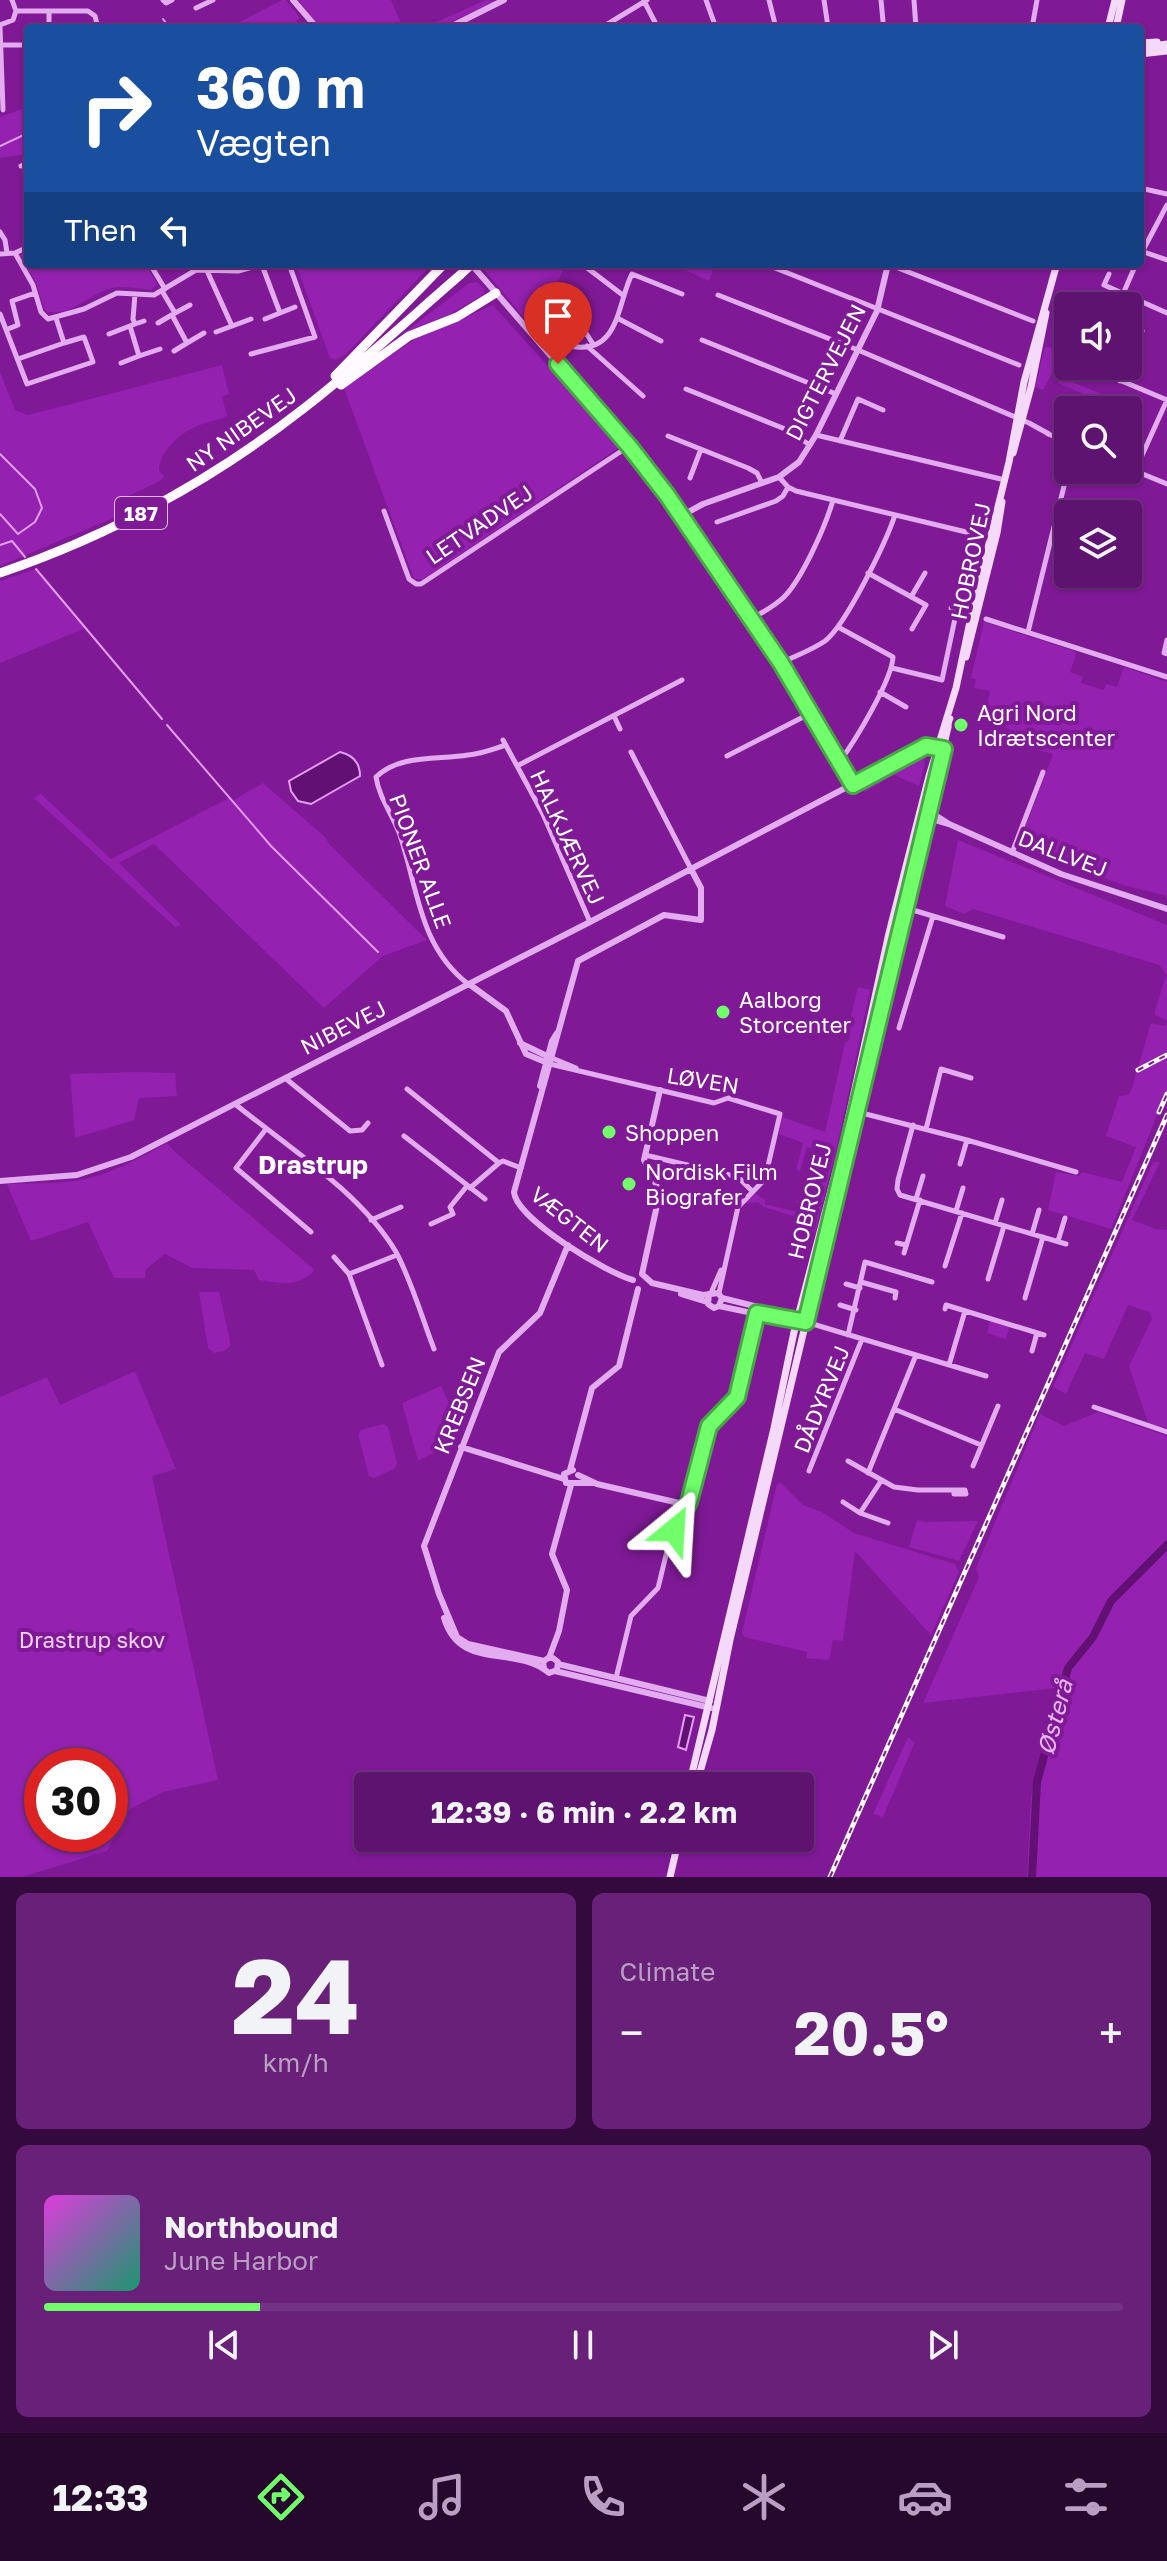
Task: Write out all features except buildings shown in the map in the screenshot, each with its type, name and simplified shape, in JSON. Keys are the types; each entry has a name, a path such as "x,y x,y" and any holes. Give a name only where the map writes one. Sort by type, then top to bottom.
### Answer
{"highway":[{"path":"271,432 349,362 440,268"},
{"name":"NY NIBEVEJ","path":"0,573 59,552 125,522 204,478 302,411 468,268"},
{"path":"302,411 409,336 457,317 496,293"}],"main road":[{"path":"1113,24 1118,0"},
{"path":"1144,47 1167,43"},
{"path":"1144,48 1167,51"},
{"name":"HOBROVEJ","path":"693,1772 900,906 972,637 1035,334 1056,268"},
{"name":"HOBROVEJ","path":"699,1772 724,1638 802,1320"},
{"path":"670,1877 676,1852"}],"street":[{"path":"3,110 0,26 13,20 16,11 12,0"},
{"path":"163,0 166,3 172,0"},
{"path":"196,8 213,0"},
{"path":"293,0 313,24"},
{"path":"465,24 504,0"},
{"path":"607,24 645,0 656,24"},
{"path":"706,0 715,24"},
{"path":"769,0 775,24"},
{"path":"824,0 828,24"},
{"path":"881,0 883,21"},
{"path":"914,0 916,24"},
{"path":"1033,24 1037,0"},
{"path":"16,11 90,12 97,24"},
{"path":"49,11 49,24"},
{"path":"0,45 24,45"},
{"path":"2,90 13,90"},
{"path":"1144,189 1167,194"},
{"path":"1144,247 1167,205"},
{"path":"0,232 5,240 4,253 24,249"},
{"path":"15,253 44,317 56,318 84,309 109,295 154,295 196,270 238,271 249,268"},
{"path":"1144,254 1167,260"},
{"path":"152,268 187,343"},
{"path":"264,268 280,313"},
{"path":"251,354 313,338 315,331 291,268"},
{"path":"475,268 629,446 681,516 781,663 853,785"},
{"path":"587,268 624,296"},
{"path":"775,268 1019,365"},
{"name":"DIGTERVEJEN","path":"681,516 700,505 779,477 799,462 816,435 877,311 887,268"},
{"path":"898,268 1033,321"},
{"path":"1124,292 1134,268"},
{"path":"209,269 208,273 232,326"},
{"path":"540,344 551,340 570,346 590,345 614,329 632,274 682,294"},
{"path":"1109,274 1104,285 1119,292"},
{"path":"8,329 18,325 12,301 35,293"},
{"path":"135,294 132,325 139,356"},
{"path":"718,295 858,350 1054,436"},
{"path":"1142,302 1167,313"},
{"path":"158,323 190,305"},
{"path":"265,319 295,307"},
{"path":"563,310 584,330 590,345 643,396"},
{"path":"0,314 27,384 93,362 84,337 18,359"},
{"path":"56,318 64,343"},
{"path":"216,332 251,319"},
{"path":"619,319 661,341"},
{"path":"109,334 144,321"},
{"path":"174,351 204,333"},
{"path":"702,340 836,394"},
{"path":"121,363 160,349"},
{"path":"1120,381 1167,400 1142,456"},
{"path":"686,389 785,429 810,445"},
{"path":"840,441 858,399 883,410"},
{"path":"1158,421 1166,423"},
{"path":"816,435 1004,484"},
{"path":"668,436 748,468 757,473 762,483"},
{"name":"LETVADVEJ","path":"384,511 409,579 421,584 629,446"},
{"path":"690,478 701,449"},
{"path":"1142,474 1167,484"},
{"path":"779,477 788,487 992,539"},
{"path":"1028,632 1065,484"},
{"path":"717,522 776,501 788,487"},
{"path":"752,619 777,603 791,589 826,524 833,500"},
{"path":"781,663 825,641 838,627 887,538 895,515"},
{"path":"868,573 926,605 912,629"},
{"path":"911,597 925,573"},
{"path":"892,668 942,680 957,609 951,608"},
{"path":"986,619 1167,677"},
{"path":"838,627 893,657 892,668 880,692 840,761"},
{"path":"1167,640 1164,653 1167,654"},
{"name":"HALKJÆRVEJ","path":"517,766 682,680"},
{"path":"880,692 906,707"},
{"path":"727,756 811,713"},
{"path":"614,716 620,729"},
{"name":"HALKJÆRVEJ","path":"504,743 543,814 590,922"},
{"name":"PIONER ALLE","path":"468,984 446,964 426,928 415,898 400,836 376,777 390,767 416,760 466,756 504,743"},
{"name":"NIBEVEJ","path":"0,1181 77,1175 104,1168 590,922 926,746 940,750"},
{"path":"431,1224 453,1214 450,1207 468,1187 499,1163 503,1161 521,1168 548,1060 576,965 582,957 664,915 701,920 701,888 631,752"},
{"path":"1012,853 1043,772"},
{"name":"DALLVEJ","path":"924,814 1061,874 1167,909"},
{"path":"900,906 1003,937"},
{"path":"899,1028 933,916"},
{"path":"468,984 506,1011 526,1054 548,1060"},
{"name":"LØVEN","path":"548,1060 584,1072 714,1103 728,1098 780,1114 765,1179 738,1207 715,1298"},
{"path":"926,1129 941,1069 971,1078"},
{"path":"284,1078 350,1131 362,1130 368,1123"},
{"path":"407,1089 499,1163"},
{"path":"647,1284 642,1274 659,1196 644,1160 660,1090"},
{"path":"235,1104 346,1193 371,1220 397,1255 434,1349"},
{"path":"853,1110 1076,1172"},
{"path":"913,1125 897,1189 900,1195 1066,1244"},
{"path":"266,1129 236,1168 311,1232"},
{"path":"404,1136 485,1199"},
{"path":"960,1164 967,1140"},
{"path":"645,1155 738,1177 752,1191"},
{"name":"VÆGTEN","path":"521,1168 514,1192 518,1205 601,1267 633,1280"},
{"path":"904,1253 923,1176"},
{"path":"945,1266 963,1188"},
{"path":"995,1223 1002,1200"},
{"path":"371,1220 401,1207"},
{"path":"1032,1234 1039,1210"},
{"path":"1058,1241 1065,1218"},
{"path":"988,1279 1004,1226"},
{"path":"1025,1298 1026,1285 1043,1237"},
{"path":"897,1243 906,1245"},
{"name":"KREBSEN","path":"568,1245 540,1313 499,1352 424,1546 448,1631 458,1644 466,1648 616,1678 711,1704"},
{"path":"349,1274 397,1255"},
{"path":"334,1257 349,1274 382,1365"},
{"path":"848,1335 865,1262 932,1282"},
{"path":"551,1664 567,1590 552,1554 592,1388 619,1366 638,1289 633,1280 642,1274"},
{"path":"638,1289 647,1284 791,1315 986,1376"},
{"path":"846,1284 896,1292 895,1298"},
{"path":"715,1298 788,1321 802,1320"},
{"path":"840,1305 856,1310"},
{"path":"945,1309 946,1305 1044,1335"},
{"path":"949,1365 965,1311"},
{"path":"616,1678 628,1623 635,1610 658,1588 680,1507 692,1494 709,1426 737,1397 757,1313"},
{"path":"1032,1351 1037,1333"},
{"name":"DÅDYRVEJ","path":"809,1471 862,1339"},
{"path":"868,1473 916,1355"},
{"path":"973,1466 998,1406"},
{"path":"1094,1407 1167,1432"},
{"path":"894,1409 981,1445"},
{"path":"461,1447 540,1471 659,1498 680,1507"},
{"path":"848,1461 894,1487 954,1491"},
{"path":"860,1513 881,1481"},
{"path":"843,1502 860,1513 888,1523"},
{"name":"KREBSEN","path":"551,1664 711,1704"}],"green space":[{"path":"282,0 286,0 300,18 293,24 236,24"},
{"path":"298,0 391,0 401,24 318,24"},
{"path":"486,0 496,1 447,24 432,24"},
{"path":"24,108 24,155 0,158 0,117"},
{"path":"27,268 148,268 157,284 151,290 112,288 71,308 54,312 45,311 36,283"},
{"path":"297,268 428,268 346,354 336,360 330,358"},
{"path":"483,268 564,268 554,290 559,311 534,330"},
{"path":"681,268 714,268 709,281"},
{"path":"478,282 485,290 483,295 450,314 404,333 469,283"},
{"path":"493,305 620,447 423,579 414,579 344,388 415,339"},
{"path":"1045,347 1053,348 1054,370 1043,390 1035,387"},
{"path":"222,365 229,394 222,397 227,416 182,434 162,458 159,471 164,476 162,480 122,499 127,512 0,566 0,372 15,410 28,415"},
{"path":"1059,380 1067,380 1106,396 1088,396 1058,383"},
{"path":"36,569 86,628 0,663 0,581"},
{"path":"984,622 1074,651 1076,654 1070,672 1083,677 1081,683 1104,690 1106,684 1117,687 1124,667 1167,682 1167,896 1126,886 1018,846 1053,754 1031,748 1017,733 984,720 990,691 974,688 976,679 971,678"},
{"path":"921,755 925,763 919,786 894,775 865,792 860,786 888,775"},
{"path":"263,783 325,837 427,940 383,956 324,1008 154,844 119,863 181,925 175,927 34,798 41,794 111,859"},
{"path":"958,840 1167,925 1167,1021 1154,1014 1166,975 1159,965 973,909 964,914 945,906"},
{"path":"858,987 870,990 837,1147 815,1233 807,1232 809,1221 764,1207 758,1202 742,1204 755,1193 765,1200 765,1204 801,1213 803,1205 795,1202 812,1195 814,1184 819,1182 825,1155 823,1151 807,1147 800,1171 796,1170 803,1143 779,1134 782,1117 825,1132 845,1043 849,1040 848,1029"},
{"path":"1167,1022 1167,1091 1111,1229 1048,1210 1056,1172 1079,1176 1082,1172 1122,1182 1136,1147 1106,1136 1119,1096 1128,1095 1132,1088 1151,1023 1165,1026"},
{"path":"175,1073 177,1096 139,1098 134,1120 75,1138 70,1074"},
{"path":"167,1143 315,1270 302,1280 275,1282 259,1280 254,1270 192,1268 165,1254 146,1269 145,1278 114,1278 88,1222 31,1241 7,1184 81,1180 126,1165"},
{"path":"1153,1162 1160,1162 1132,1220 1167,1230 1167,1428 1148,1423 1129,1366 1152,1319 1149,1312 1128,1305 1104,1359 1085,1353 1066,1394 1053,1387"},
{"path":"199,1292 219,1292 230,1341 230,1346 224,1351 214,1353 208,1348"},
{"path":"990,1320 1010,1326 1006,1339 987,1333"},
{"name":"Drastrup skov","path":"135,1371 176,1469 152,1476 218,1780 163,1792 128,1810 128,1748 24,1748 24,1852 104,1852 22,1877 0,1877 0,1397 47,1377 60,1405"},
{"path":"441,1386 462,1430 452,1445 418,1460 402,1403"},
{"path":"1098,1412 1167,1436 1167,1877 1027,1877 1031,1797 1056,1688 923,1703 979,1577 976,1568 1040,1414 1064,1426"},
{"path":"383,1424 388,1427 397,1463 394,1469 374,1478 369,1476 358,1435 361,1430"},
{"path":"781,1483 803,1505 822,1512 854,1533 955,1564 959,1572 931,1635 855,1551 843,1641 833,1640 829,1660 807,1658 807,1652 744,1637 742,1632 777,1484"},
{"path":"917,1520 978,1521 959,1561 909,1547"},
{"path":"908,1737 915,1742 883,1817 873,1814"}],"shaded area":[{"path":"340,752 355,760 360,776 311,804 298,801 289,781"},
{"path":"685,1715 694,1717 686,1750 678,1747"}],"waterway":[{"path":"163,19 167,24"},
{"path":"0,146 24,135"},
{"path":"0,454 35,489 42,508 35,522 18,534 0,514"},
{"path":"0,545 12,541 25,557"},
{"path":"36,569 162,719"},
{"path":"167,725 271,846 378,952"},
{"name":"Østerå","path":"1032,1877 1037,1782 1068,1668 1093,1637 1111,1601 1167,1545"}],"railway":[{"path":"1138,1070 1167,1055"},
{"path":"1159,1112 1167,1094"},
{"path":"830,1877 1167,1115"}],"place":[{"name":"Agri Nord Idrætscenter","path":"961,725"},
{"name":"Aalborg Storcenter","path":"723,1012"},
{"name":"Shoppen","path":"609,1132"},
{"name":"Nordisk Film Biografer","path":"629,1184"}],"district":[{"name":"Drastrup","path":"313,1164"}],"route":[{"path":"558,364 667,495 781,663 853,785 926,746 944,749 806,1322 757,1313 737,1397 709,1426 692,1494 674,1530"}]}
